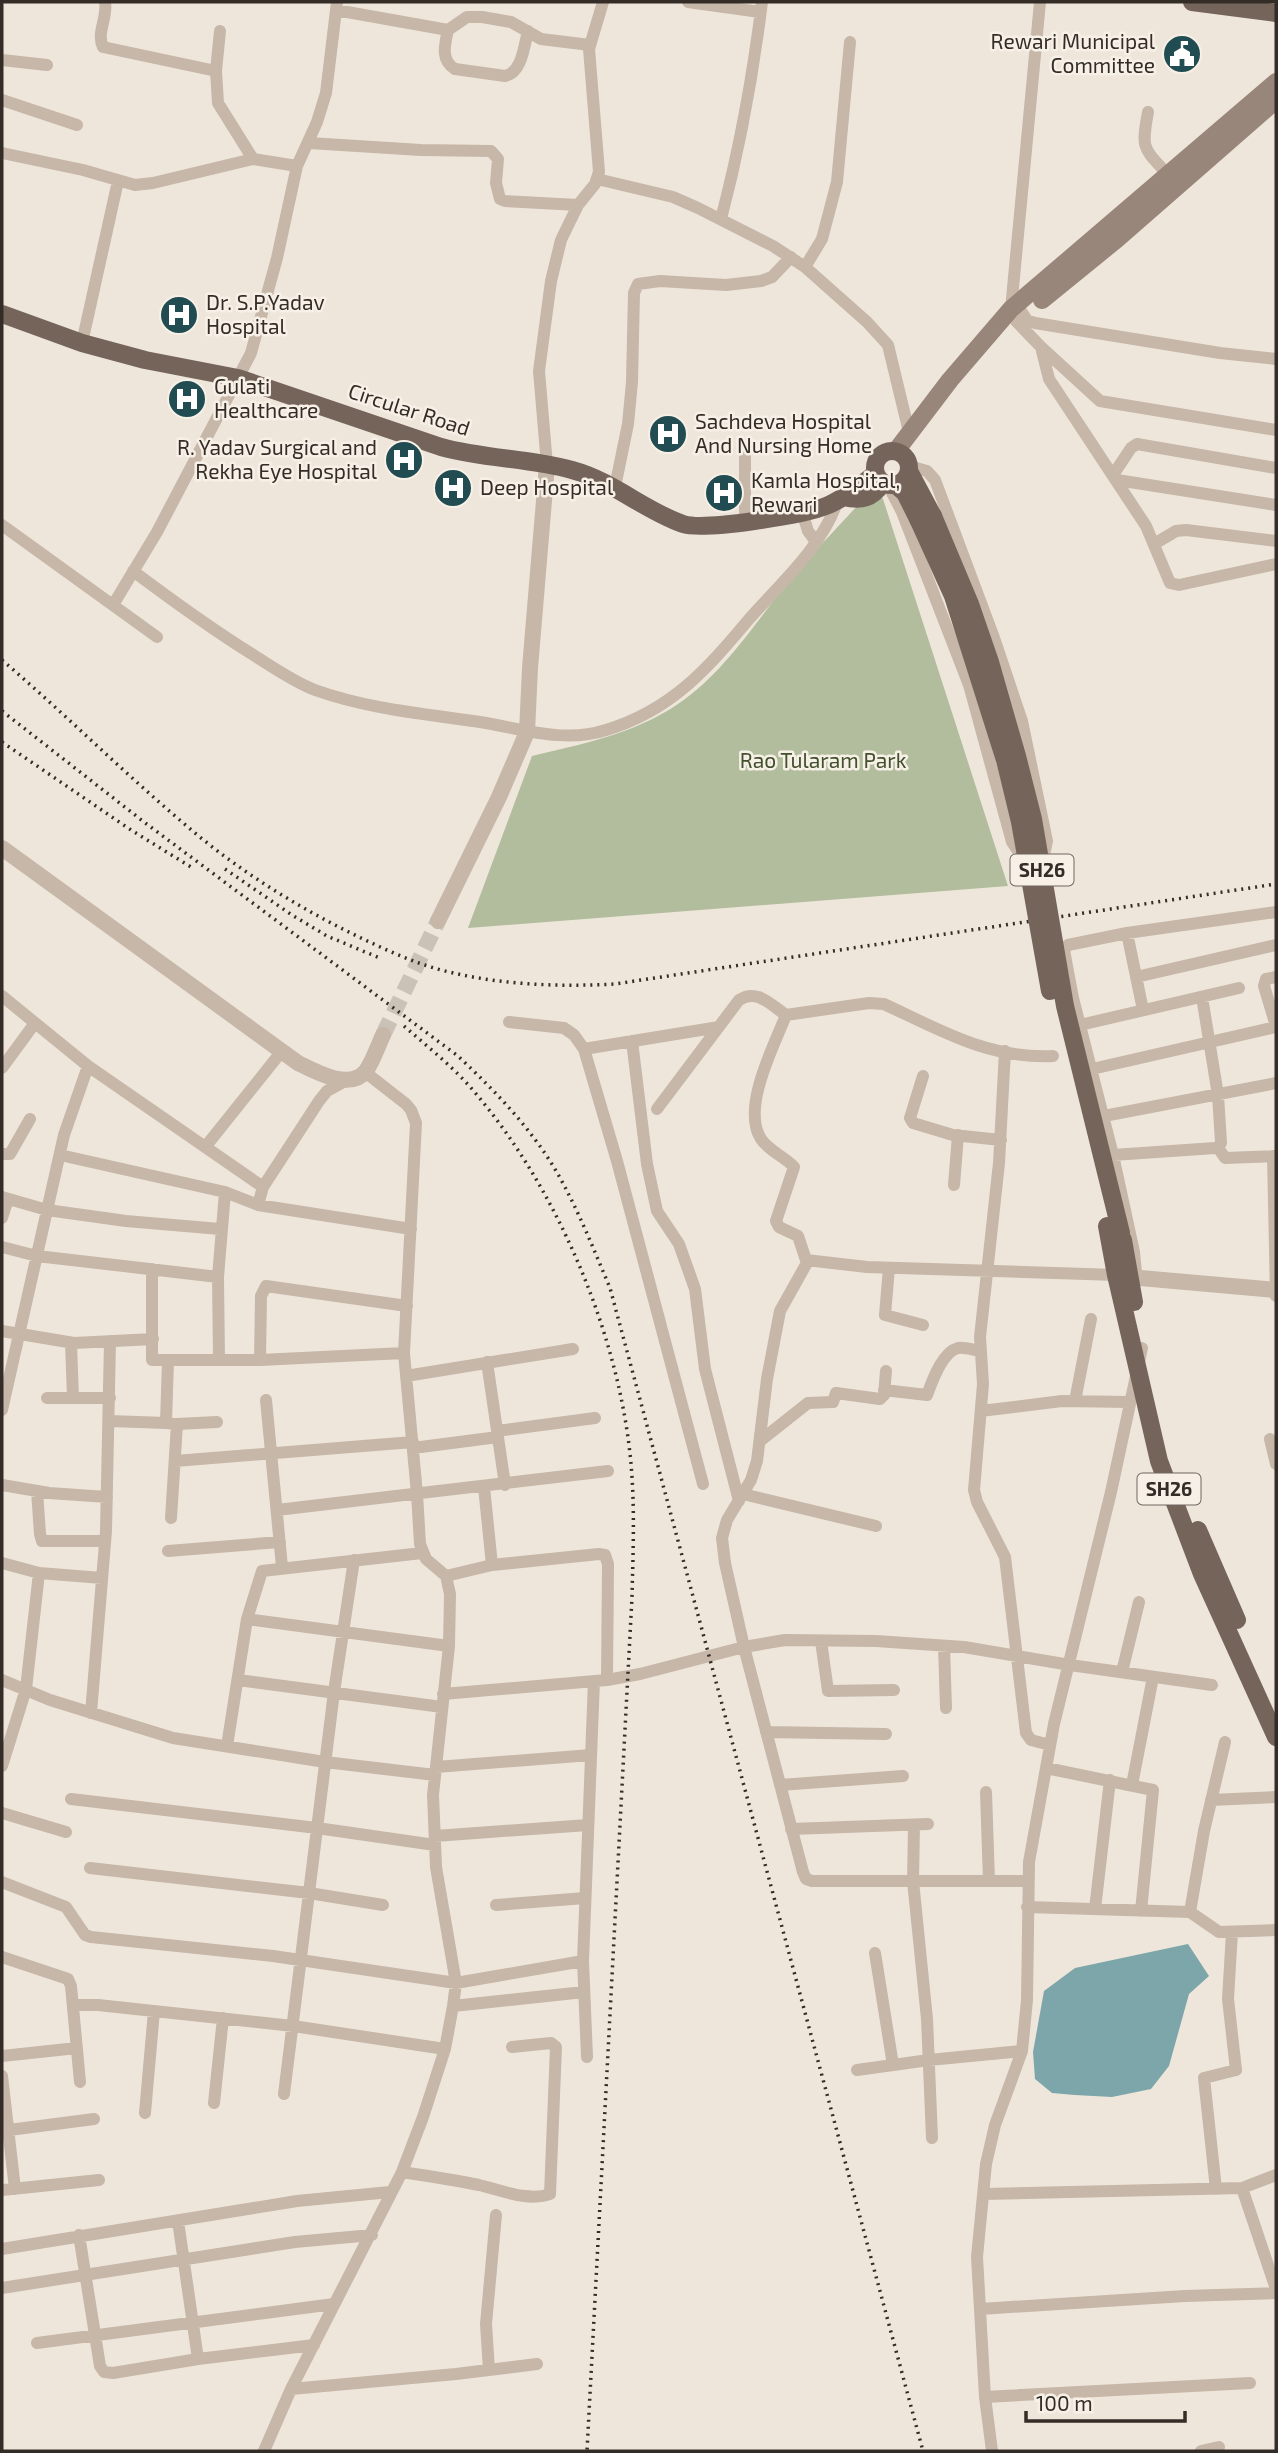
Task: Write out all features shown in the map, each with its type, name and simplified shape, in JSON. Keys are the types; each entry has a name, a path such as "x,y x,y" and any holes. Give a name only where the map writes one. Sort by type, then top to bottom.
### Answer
{"main road":[{"path":"1192,2 1276,13"},
{"path":"904,460 881,454 875,463 886,482 905,480 904,460 908,432 971,354 1168,175 1276,82"},
{"path":"904,460 955,389 1017,312 1117,239 1276,100"},
{"name":"Circular Road","path":"2,314 82,342 145,360 238,378 440,447 466,454 573,470 615,487 684,524 696,526 802,512 826,506 840,498 854,500 870,497 886,482"},
{"name":"SH26","path":"904,460 926,518 978,627 1017,756 1035,832 1065,1006 1143,1348 1157,1421 1169,1462 1276,1710"},
{"name":"SH26","path":"886,482 905,494 926,518"},
{"name":"SH26","path":"1127,1276 1137,1371 1159,1461 1202,1574 1276,1737"}],"street":[{"path":"105,2 107,7 100,40 103,47 216,71"},
{"path":"467,17 468,2"},
{"path":"438,921 499,797 527,732 547,465 539,371 540,348 558,247 578,205 599,172 589,53 603,2"},
{"path":"688,2 761,7 748,101 736,164 721,219"},
{"path":"1040,2 1017,312 1041,347 1100,401 1276,430"},
{"path":"113,605 157,532 251,353 277,258 297,166 309,143 326,93 337,6 448,30"},
{"path":"528,31 513,75 455,69 445,60 448,30 467,17 511,22 547,40 590,45"},
{"path":"220,31 216,71 218,103 253,159"},
{"path":"804,267 822,239 837,182 850,42"},
{"path":"2,60 47,65"},
{"path":"2,100 77,125"},
{"path":"1148,112 1143,140 1148,152 1168,175"},
{"path":"309,143 421,150 491,150 498,159 496,183 500,199 578,205"},
{"path":"2,153 83,170 135,185 253,159 297,166"},
{"path":"597,179 673,198 721,219 791,257 804,267 848,304 888,345 908,432"},
{"path":"82,342 118,181"},
{"path":"615,487 628,424 634,293 638,284 660,281 726,285 761,281 772,277 791,257"},
{"path":"1017,312 1035,323 1220,353 1276,359"},
{"path":"1041,347 1049,379 1146,526 1170,583 1174,586 1276,564"},
{"path":"1115,477 1131,448 1138,444 1276,468"},
{"path":"745,445 745,520"},
{"path":"886,482 902,512 969,685 1012,842 1022,857 1034,860 1044,855 1047,841 1022,721 1006,669 935,480 926,471 904,460"},
{"path":"1115,477 1276,505"},
{"path":"133,571 208,627 313,689 397,712 568,736 604,731 637,718 670,699 705,671 816,542 840,498"},
{"path":"802,512 808,531 816,542"},
{"path":"2,526 157,638"},
{"path":"1154,544 1176,531 1186,530 1276,541"},
{"path":"2,848 282,1051 313,1071 346,1080"},
{"path":"1127,1276 1134,1252 1104,1116 1080,1026 1064,953 1065,947 1127,933 1276,912"},
{"path":"1127,933 1143,1010"},
{"path":"1136,977 1276,945"},
{"path":"1092,1069 1276,1026 1264,986 1266,979 1276,977"},
{"path":"1080,1026 1239,988"},
{"path":"657,1109 739,1000 751,995 757,995 786,1015 878,1003 959,1040 982,1047 1031,1056 1054,1056"},
{"path":"2,996 88,1066 263,1187"},
{"path":"1113,1155 1217,1148 1221,1143 1210,1041 1202,997"},
{"path":"786,1015 754,1105 761,1140 794,1167 777,1224 798,1236 804,1258 808,1261 890,1268 1127,1276 1276,1290"},
{"path":"509,1022 564,1028 574,1035 584,1049 617,1161 703,1484"},
{"path":"2,1068 35,1023"},
{"path":"584,1049 719,1027"},
{"path":"258,1205 263,1187 319,1101 327,1091 365,1072 383,1035"},
{"path":"632,1041 647,1164 657,1211 679,1244 695,1289 705,1369 741,1497"},
{"path":"206,1146 282,1051"},
{"path":"1006,1051 1001,1140 980,1337 983,1384 974,1490 977,1502 1006,1557 1026,1733 1031,1740 1051,1745"},
{"path":"2,1408 60,1155 88,1066"},
{"path":"264,2451 291,2389 402,2172 445,2049 456,1983 436,1867 435,1840 436,1771 449,1646 450,1594 446,1576 426,1559 420,1545 418,1494 404,1353 416,1146 414,1116 406,1104 365,1072"},
{"path":"923,1076 911,1121 958,1135 1001,1140"},
{"path":"1104,1116 1276,1083"},
{"path":"2,1154 10,1154 30,1119"},
{"path":"954,1185 958,1135"},
{"path":"1217,1148 1225,1158 1275,1156 1276,1296"},
{"path":"60,1155 225,1192 258,1205 411,1229"},
{"path":"219,1360 218,1277 225,1192"},
{"path":"2,1218 5,1198 47,1210 220,1229"},
{"path":"2,1247 37,1256 218,1277"},
{"path":"808,1261 780,1311 767,1379 757,1461 751,1480 727,1520 722,1538 744,1647 806,1879 1028,1881"},
{"path":"890,1268 885,1315 923,1325"},
{"path":"152,1269 152,1360 260,1360 404,1353"},
{"path":"260,1360 261,1296 266,1286 407,1306"},
{"path":"1075,1401 1091,1319"},
{"path":"2,1331 71,1343 153,1339"},
{"path":"91,1713 105,1541 110,1341"},
{"path":"71,1343 73,1398"},
{"path":"884,1390 927,1395 936,1371 951,1352 958,1348 981,1351"},
{"path":"992,2451 985,2397 977,2257 983,2194 995,2125 1022,2051 1027,2000 1029,1862 1046,1768 1143,1348"},
{"path":"407,1376 573,1349"},
{"path":"169,1360 175,1461 171,1518"},
{"path":"487,1362 505,1485"},
{"path":"760,1441 810,1402 833,1402 835,1394 839,1392 877,1399 883,1397 886,1371"},
{"path":"47,1398 110,1398"},
{"path":"265,1401 282,1567"},
{"path":"981,1410 1075,1401 1130,1402"},
{"path":"175,1461 413,1445 595,1418"},
{"path":"110,1421 217,1422"},
{"path":"1270,1439 1276,1464"},
{"path":"277,1510 608,1471"},
{"path":"2,1485 107,1497"},
{"path":"484,1487 492,1565"},
{"path":"37,1491 42,1541 105,1541"},
{"path":"741,1497 876,1526"},
{"path":"168,1551 280,1542"},
{"path":"227,1746 247,1619 261,1571 422,1553"},
{"path":"446,1576 492,1565 598,1554 605,1555 608,1564 601,1680 591,1755 588,1825 583,1961 587,2057"},
{"path":"284,2094 334,1692 354,1560"},
{"path":"2,1563 39,1573 102,1578"},
{"path":"2,1764 26,1689 39,1573"},
{"path":"1122,1672 1139,1602"},
{"path":"247,1619 449,1646"},
{"path":"238,1679 334,1692 442,1700 640,1674 744,1647 785,1640 944,1646 1212,1685"},
{"path":"821,1641 828,1690 894,1689"},
{"path":"944,1646 946,1708"},
{"path":"1132,1785 1153,1677"},
{"path":"2,1680 91,1713 173,1738 326,1762 436,1771 591,1755"},
{"path":"766,1732 886,1734"},
{"path":"1190,1912 1225,1742"},
{"path":"1046,1768 1110,1780 1153,1792 1141,1911"},
{"path":"780,1785 903,1776"},
{"path":"1095,1909 1110,1780"},
{"path":"986,1792 989,1881"},
{"path":"1211,1800 1276,1797"},
{"path":"71,1799 435,1840 588,1825"},
{"path":"2,1813 66,1832"},
{"path":"791,1829 929,1824"},
{"path":"914,1825 913,1881 927,2019 932,2138"},
{"path":"90,1868 309,1893 383,1905"},
{"path":"2,1882 66,1906 85,1935 91,1937 301,1960 456,1983 583,1961"},
{"path":"496,1905 585,1898"},
{"path":"1027,1907 1190,1912 1219,1932 1276,1930"},
{"path":"1216,2189 1204,2078 1236,2070 1228,1999 1232,1932"},
{"path":"874,1953 893,2065"},
{"path":"2,1957 68,1979 71,1986 80,2082"},
{"path":"453,2006 584,1992"},
{"path":"73,2005 98,2005 293,2026 445,2049"},
{"path":"145,2113 154,2011"},
{"path":"214,2103 223,2018"},
{"path":"402,2172 480,2185 508,2193 542,2197 550,2194 556,2047 551,2043 512,2047"},
{"path":"2,2056 78,2048"},
{"path":"857,2070 1022,2051"},
{"path":"2,2076 9,2130 7,2156 15,2189"},
{"path":"9,2130 94,2119"},
{"path":"983,2194 1242,2188 1276,2175"},
{"path":"2,2190 99,2180"},
{"path":"980,2309 1276,2291 1242,2188"},
{"path":"2,2249 297,2201 390,2192"},
{"path":"489,2370 486,2325 496,2215"},
{"path":"178,2221 198,2359"},
{"path":"79,2235 100,2366 104,2372 314,2346"},
{"path":"2,2288 295,2242 372,2235"},
{"path":"37,2343 334,2304"},
{"path":"291,2389 537,2364"},
{"path":"985,2397 1250,2383"},
{"path":"1201,2451 1219,2447"}],"green space":[{"name":"Rao Tularam Park","path":"876,486 883,499 1008,886 468,928 532,756 589,742 644,723 695,692 724,663 789,581"}],"water":[{"path":"1188,1944 1209,1976 1189,1994 1169,2066 1151,2089 1112,2097 1075,2095 1052,2093 1035,2079 1033,2052 1044,1991 1075,1968"}],"tunnel":[{"path":"383,1035 438,921"}],"railway":[{"path":"2,660 188,827 269,887 335,925 398,955 441,970 484,979 549,985 615,984 1276,884"},
{"path":"2,711 144,822 458,1056 526,1127 549,1159 566,1190 610,1288 923,2451"},
{"path":"2,742 131,830 191,867"},
{"path":"225,869 327,936 382,959"},
{"path":"404,1026 469,1085 507,1134 534,1176 581,1269 614,1367 625,1416 633,1514 632,1597 587,2451"}],"place":[{"name":"Rewari Municipal Committee","path":"1182,54"},
{"name":"Dr. S.P.Yadav Hospital","path":"179,315"},
{"name":"Gulati Healthcare","path":"187,399"},
{"name":"Sachdeva Hospital And Nursing Home","path":"668,434"},
{"name":"R. Yadav Surgical and Rekha Eye Hospital","path":"404,460"},
{"name":"Deep Hospital","path":"453,488"},
{"name":"Kamla Hospital, Rewari","path":"724,493"}]}
